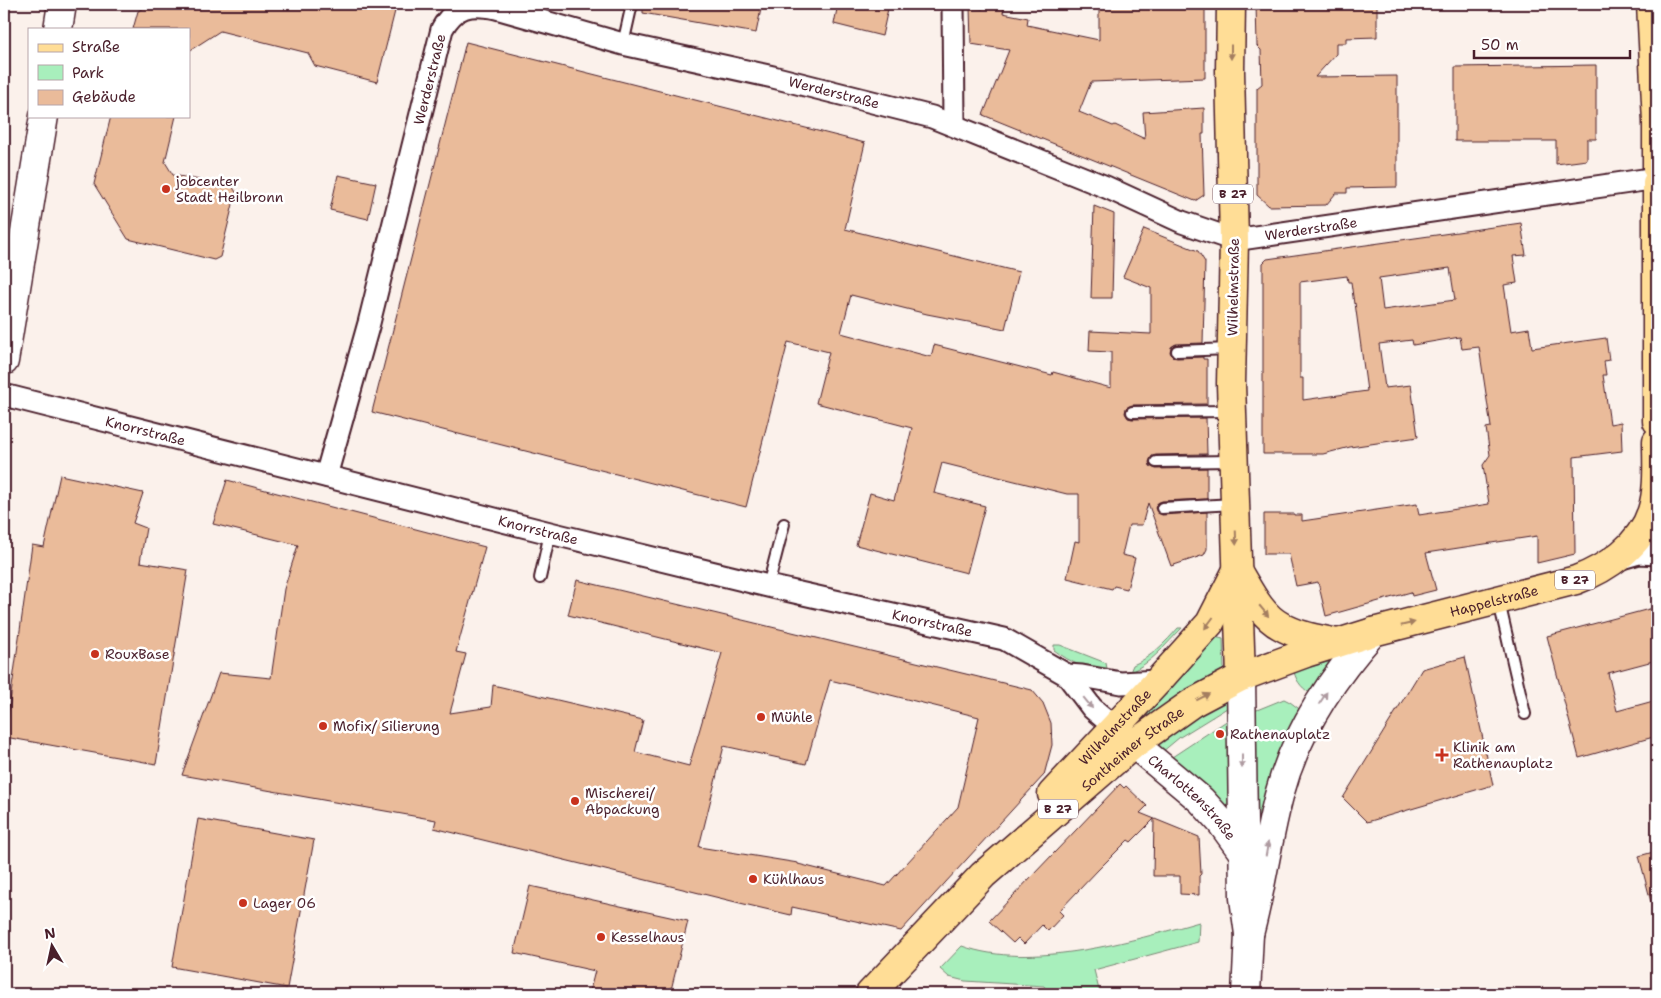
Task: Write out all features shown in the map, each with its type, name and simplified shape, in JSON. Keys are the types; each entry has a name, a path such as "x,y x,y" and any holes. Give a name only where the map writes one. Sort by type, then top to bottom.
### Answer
{"main road":[{"path":"58,28 62,4"},
{"name":"Wilhelmstraße","path":"1231,4 1230,71 1234,240 1231,384 1241,677"},
{"path":"1651,4 1657,168"},
{"path":"4,361 44,118"},
{"path":"1657,183 1657,421"},
{"name":"B 27","path":"1657,441 1657,487"},
{"name":"Happelstraße","path":"1373,632 1499,601 1589,575 1611,562 1631,545 1646,524 1652,511 1657,487"},
{"path":"1237,570 1257,602 1279,626 1306,636 1337,643"},
{"name":"Wilhelmstraße","path":"1124,736 1158,681 1210,622 1237,570"},
{"name":"Sontheimer Straße","path":"870,994 983,875 1124,736 1192,704 1241,677 1282,661 1373,632"},
{"name":"Charlottenstraße","path":"1249,934 1259,897 1268,842 1278,800 1291,759 1310,718 1333,683 1373,632"},
{"name":"Charlottenstraße","path":"1241,677 1244,898 1249,934 1246,994"},
{"name":"Charlottenstraße","path":"1124,736 1201,800 1220,821 1244,854"}],"street":[{"path":"953,4 954,125"},
{"name":"Werderstraße","path":"326,476 369,323 442,29 449,16 461,9 482,6 623,44 773,77 896,108 954,125 1106,187 1182,222 1234,240 1657,178"},
{"name":"Knorrstraße","path":"4,395 550,533 768,586 1004,639 1067,675 1121,683 1158,681"},
{"name":"Happelstraße","path":"1611,562 1623,556 1639,552 1657,554"},
{"name":"Knorrstraße","path":"1067,675 1092,708 1124,736"}],"lane":[{"path":"623,44 632,4"},
{"path":"1176,351 1231,349"},
{"path":"1132,412 1232,411"},
{"path":"1156,462 1234,461"},
{"path":"1162,508 1235,504"},
{"path":"768,586 784,524"},
{"path":"540,578 550,533"},
{"path":"1499,601 1525,714"}],"green space":[{"path":"1178,628 1182,628 1158,653 1145,664 1130,672 1133,665 1157,649"},
{"path":"1211,636 1223,639 1224,672 1187,692 1153,714 1145,716 1144,715"},
{"path":"1054,645 1060,645 1106,663 1108,674 1073,662 1054,650"},
{"path":"1340,658 1313,695 1301,685 1295,676 1294,672"},
{"path":"1284,699 1302,711 1256,855 1252,712"},
{"path":"1227,700 1227,708 1180,737 1162,752 1155,744 1177,728"},
{"path":"1228,720 1230,764 1229,820 1169,759"},
{"path":"1199,922 1198,942 1094,970 1100,994 1045,994 1047,991 1044,986 965,981 949,977 940,969 962,946 989,953 1018,955 1049,954 1112,945"}],"building":[{"path":"146,4 384,4 396,7 377,82 315,66 308,53 220,31 190,50 190,28 133,28 138,11 145,7"},
{"path":"643,4 762,4 756,33 643,13"},
{"path":"838,4 889,4 882,36 834,24"},
{"path":"983,4 1005,4 1003,13 1028,18 1027,25 1099,40 1099,4 1205,4 1205,78 1091,82 1079,112 1113,126 1115,125 1145,139 1143,112 1204,108 1204,134 1202,134 1204,195 1195,201 983,115 1009,50 971,44 970,7 983,9"},
{"path":"1256,4 1377,4 1377,37 1346,38 1346,43 1336,43 1336,54 1315,77 1397,76 1397,187 1347,188 1347,193 1336,193 1326,205 1269,206 1257,195 1257,88 1262,84 1261,50 1257,46"},
{"path":"466,42 865,143 845,229 1019,272 1005,329 927,314 851,295 841,333 931,357 934,345 1052,375 1053,372 1111,388 1111,352 1089,351 1090,331 1151,334 1151,288 1123,277 1144,229 1198,251 1205,262 1203,343 1176,344 1171,347 1170,352 1173,357 1177,358 1203,357 1203,359 1207,359 1207,404 1132,405 1126,408 1125,413 1128,418 1132,419 1206,418 1207,454 1156,455 1152,456 1149,462 1150,466 1156,469 1207,468 1207,499 1162,501 1155,508 1162,515 1207,512 1207,549 1204,555 1171,566 1148,503 1142,525 1129,525 1122,555 1135,558 1127,589 1114,586 1112,589 1067,578 1075,541 1079,542 1079,494 1067,494 942,463 934,493 985,506 967,573 856,545 870,493 894,500 912,428 816,403 829,352 788,342 746,507 372,412"},
{"path":"1596,65 1596,139 1587,139 1587,160 1556,164 1556,141 1455,141 1455,67"},
{"name":"jobcenter Stadt Heilbronn","path":"110,118 176,118 165,162 173,175 232,186 236,192 220,257 214,260 128,239 94,184"},
{"path":"338,175 376,183 368,219 330,210"},
{"path":"1094,206 1114,214 1112,298 1091,298"},
{"path":"1521,223 1526,255 1513,256 1517,283 1504,285 1511,331 1529,328 1532,348 1606,338 1609,360 1604,361 1606,375 1603,375 1610,424 1621,422 1622,451 1574,457 1575,554 1537,563 1537,536 1426,553 1436,590 1412,596 1411,592 1326,616 1318,582 1296,586 1289,554 1264,554 1264,514 1302,515 1302,521 1417,504 1419,515 1489,504 1483,465 1490,455 1486,428 1491,427 1479,347 1462,349 1460,337 1413,345 1412,340 1379,344 1385,388 1411,385 1418,437 1350,447 1323,454 1263,454 1263,263 1267,259","holes":["1450,268 1455,300 1383,310 1379,278","1347,276 1348,282 1351,282 1355,303 1367,391 1303,400 1303,378 1300,378 1300,282"]},
{"name":"RouxBase","path":"60,475 143,493 133,523 146,528 140,562 188,570 156,764 5,737 32,545 44,547"},
{"path":"227,480 485,547 456,652 466,654 450,713 491,707 493,685 643,720 635,752 689,766 722,653 568,615 577,580 1032,690 1043,703 1051,723 1052,745 1044,775 901,931 792,907 791,915 744,904 434,828 436,820 182,775 219,673 271,678 284,589 298,545 213,524","holes":["830,680 979,717 958,807 886,886 798,863 699,847 724,746 806,764"]},
{"path":"1657,607 1657,660 1608,673 1617,711 1657,700 1657,736 1579,758 1547,636"},
{"path":"1465,657 1493,785 1367,822 1343,798 1422,669"},
{"path":"1120,784 1124,788 1126,786 1147,806 1140,813 1199,837 1201,874 1199,876 1199,895 1180,894 1180,876 1153,876 1154,819 1131,842 1128,840 1059,911 1063,915 1048,931 1042,925 1024,944 1018,938 1013,943 989,921"},
{"name":"Lager 06","path":"198,819 314,840 287,988 172,967"},
{"path":"1657,851 1657,901 1651,902 1639,856"},
{"name":"Kesselhaus","path":"530,886 688,921 670,994 589,994 595,971 514,953"}],"place":[{"name":"jobcenter Stadt Heilbronn","path":"166,189"},
{"name":"RouxBase","path":"95,654"},
{"name":"Mühle","path":"761,717"},
{"name":"Mofix/ Silierung","path":"323,726"},
{"name":"Rathenauplatz","path":"1220,734"},
{"name":"Klinik am Rathenauplatz","path":"1442,755"},
{"name":"Mischerei/ Abpackung","path":"575,801"},
{"name":"Kühlhaus","path":"753,879"},
{"name":"Lager 06","path":"243,903"},
{"name":"Kesselhaus","path":"601,937"}]}
